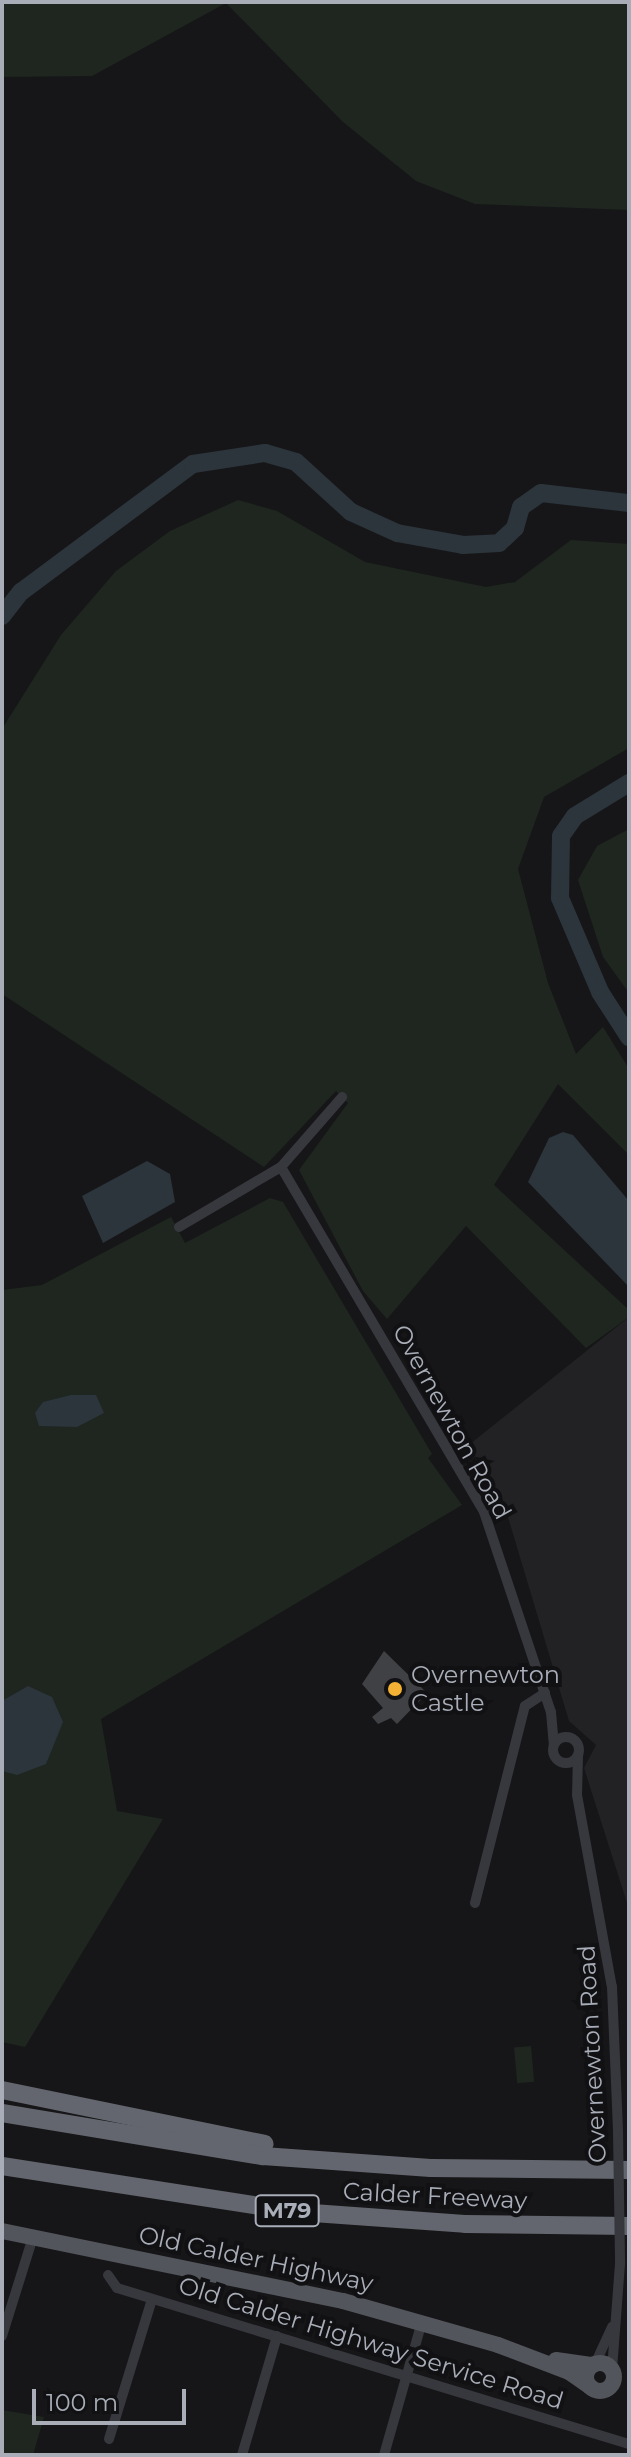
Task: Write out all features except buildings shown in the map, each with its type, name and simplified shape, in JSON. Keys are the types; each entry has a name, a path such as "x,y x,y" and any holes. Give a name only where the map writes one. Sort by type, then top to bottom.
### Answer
{"highway":[{"path":"2,2090 197,2133 493,2170"},
{"name":"Calder Freeway","path":"2,2113 263,2156 493,2170 629,2170"},
{"name":"Calder Freeway","path":"2,2166 299,2212 629,2226"}],"main road":[{"name":"Old Calder Highway","path":"2,2231 422,2322 498,2345 569,2372 598,2389"},
{"name":"Old Calder Highway","path":"498,2345 612,2370"},
{"path":"594,2364 586,2376 598,2389 629,2390"},
{"path":"598,2389 613,2382 612,2370 629,2378"}],"street":[{"path":"179,1227 281,1167 342,1097"},
{"name":"Overnewton Road","path":"281,1167 479,1501 548,1702 554,1745 577,1795"},
{"path":"475,1903 527,1703 548,1702"},
{"name":"Overnewton Road","path":"548,1702 578,1755 577,1795 610,1963 618,2131 620,2264 612,2370"},
{"path":"554,1745 569,1738"},
{"path":"560,1761 578,1755"},
{"path":"2,2336 33,2237"},
{"name":"Old Calder Highway Service Road","path":"108,2275 114,2287 629,2444"},
{"path":"109,2439 152,2299"},
{"name":"Overnewton Road","path":"594,2364 617,2314"},
{"path":"384,2455 422,2322"},
{"path":"242,2455 277,2336"}],"shaded area":[{"path":"2,2 629,2 629,210 475,204 416,181 343,122 226,3 92,76 2,77"},
{"path":"238,500 277,511 365,562 486,587 515,582 571,540 629,544 629,748 544,797 518,869 548,983 576,1054 603,1027 629,1069 629,1155 558,1084 494,1185 629,1310 629,1317 586,1348 466,1226 387,1319 363,1291 299,1170 348,1103 336,1091 264,1167 2,994 2,729 61,635 116,571 170,531"},
{"path":"629,829 629,993 603,957 578,880 597,846"},
{"path":"563,1132 573,1135 629,1201 629,1287 528,1182 549,1138"},
{"path":"147,1161 170,1174 175,1202 103,1243 82,1196"},
{"path":"270,1198 283,1202 432,1454 428,1458 462,1505 101,1719 117,1811 163,1819 25,2047 2,2042 2,1290 42,1285 171,1217 185,1243"},
{"path":"629,1317 629,1909 584,1768 596,1745 569,1721 502,1497 465,1448"},
{"path":"71,1395 96,1395 104,1413 77,1427 39,1426 35,1413 43,1402"},
{"path":"28,1686 52,1697 63,1722 46,1764 17,1775 2,1771 2,1701"},
{"path":"531,2046 534,2082 517,2083 514,2047"},
{"path":"2,2410 44,2417 33,2455 2,2455"}],"waterway":[{"path":"2,616 21,592 193,464 265,453 296,462 351,512 397,533 463,545 499,543 515,528 521,507 541,493 629,503"},
{"path":"629,783 575,816 561,836 560,898 600,992 629,1037"}],"place":[{"name":"Overnewton Castle","path":"395,1689"}]}
